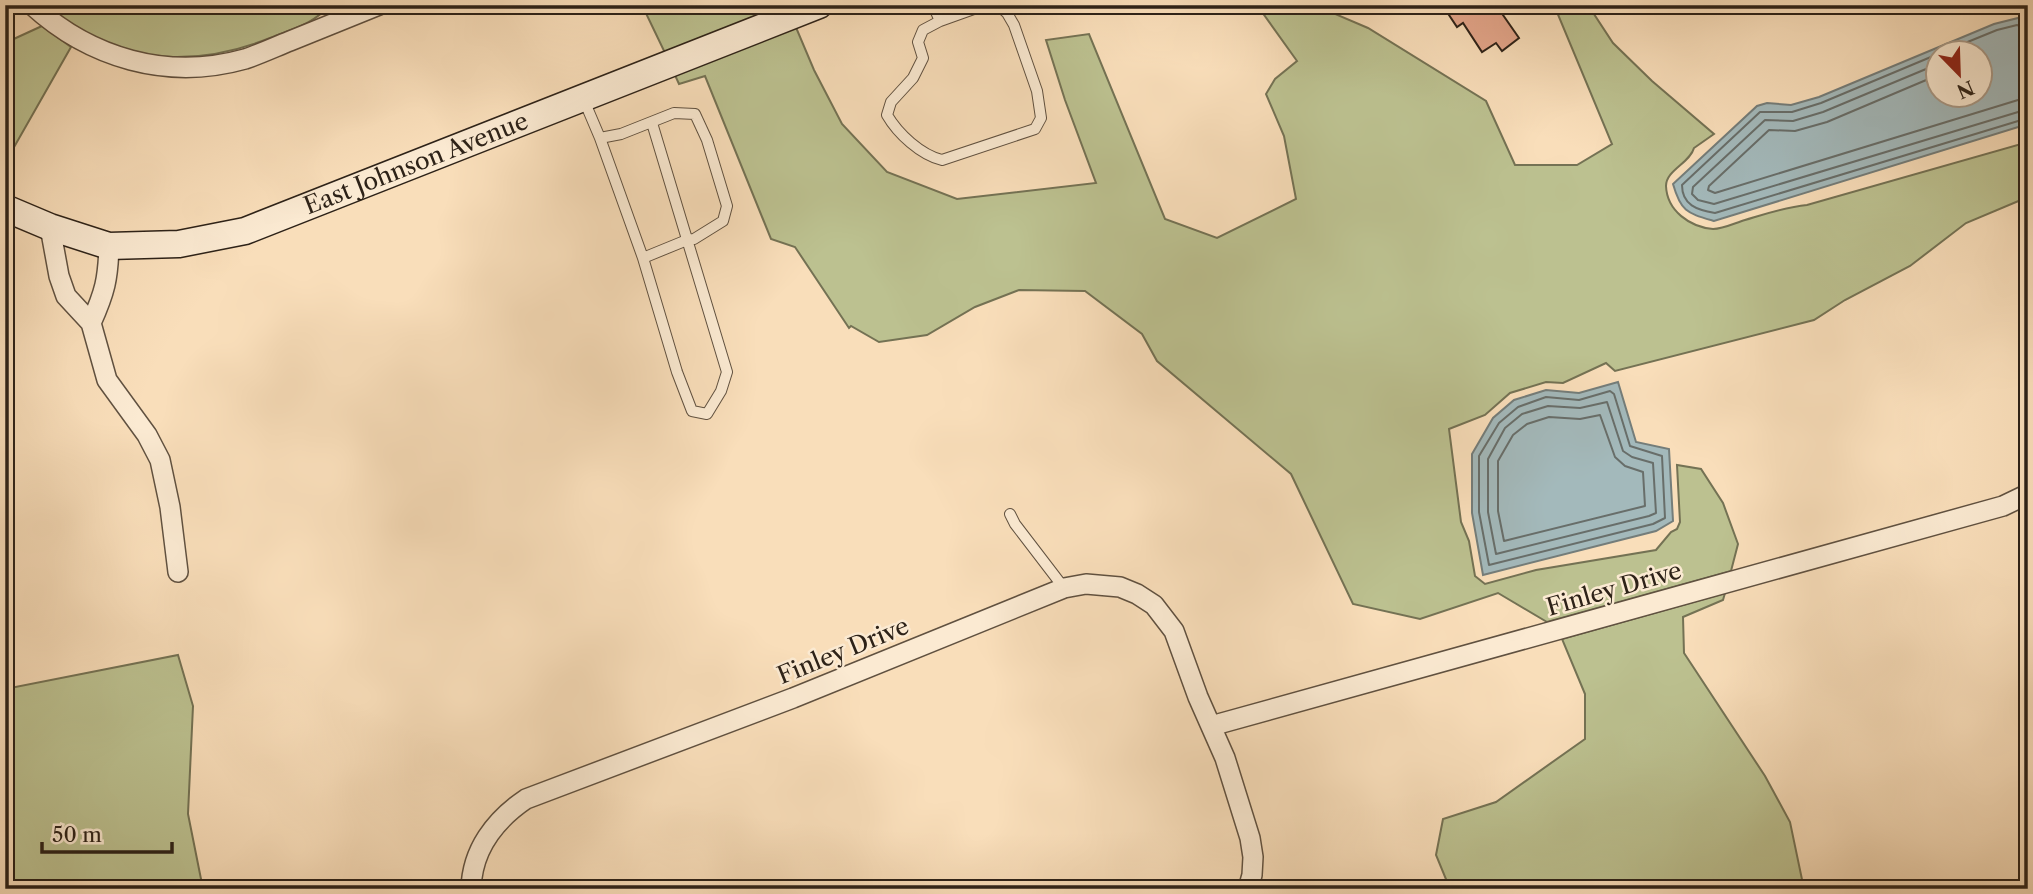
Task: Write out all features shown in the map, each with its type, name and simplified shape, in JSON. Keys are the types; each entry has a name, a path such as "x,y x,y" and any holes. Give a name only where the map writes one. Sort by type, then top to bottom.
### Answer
{"main road":[{"name":"East Johnson Avenue","path":"5,208 50,227 109,246 179,244 245,231 818,5"}],"street":[{"path":"32,5 51,23 102,52 130,61 188,68 218,65 246,58 379,5"},
{"path":"50,227 59,276 66,296 91,323 107,380 147,435 160,460 170,507 178,572"},
{"path":"91,323 106,286 109,246"},
{"name":"Finley Drive","path":"1211,726 2003,506 2028,494"},
{"name":"Finley Drive","path":"471,889 474,868 484,842 505,814 526,799 793,698 1064,588 1107,584 1138,594 1154,605 1174,631 1225,758 1250,838 1253,857 1248,889"}],"lane":[{"path":"933,5 940,21"},
{"path":"982,6 999,6 1007,13 1014,25 1037,91 1041,118 1035,129 943,160 929,157 893,125 887,115 891,102 913,78 923,58 918,41 923,30 940,21 982,6"},
{"path":"583,98 643,258 677,372 692,411 707,414 727,372 652,123"},
{"path":"600,138 621,134 674,113 695,114 707,140 727,206 723,221 694,239 643,258"},
{"path":"1010,514 1014,524 1064,588"}],"green space":[{"path":"45,5 330,5 302,25 246,46 198,56 174,57 125,50 102,42 75,28"},
{"path":"642,5 791,5 666,55"},
{"path":"1257,5 1324,5 1335,14 1368,28 1486,101 1515,165 1577,165 1612,144 1554,5 1588,5 1613,43 1652,81 1714,134 1694,148 1688,158 1670,175 1666,186 1667,195 1675,210 1688,221 1704,228 1725,227 2028,142 2028,197 1966,223 1910,266 1845,300 1814,320 1615,371 1606,363 1563,383 1546,382 1510,393 1485,415 1449,429 1461,522 1469,541 1475,576 1485,584 1536,570 1656,550 1671,532 1677,529 1680,522 1677,465 1701,469 1723,503 1738,544 1731,571 1547,622 1498,593 1420,619 1353,604 1291,474 1157,361 1142,334 1085,291 1019,290 975,307 927,335 879,342 851,326 849,328 795,247 771,239 705,76 679,84 674,73 795,25 814,70 842,124 887,172 957,199 1096,183 1046,40 1089,34 1165,219 1217,238 1296,199 1284,136 1266,94 1275,79 1297,61"},
{"path":"42,26 71,47 5,163 5,43"},
{"path":"1725,593 1723,600 1683,617 1684,653 1765,776 1790,822 1804,889 1450,889 1436,855 1443,819 1496,802 1585,739 1585,694 1562,639"},
{"path":"178,655 193,706 188,814 203,889 5,889 5,689"}],"water":[{"path":"2022,17 2028,28 2028,124 1714,221 1691,213 1682,206 1673,184 1757,106 1767,103 1791,105 1819,97 1924,53 1924,108 1994,108 1994,38 1960,38 1994,24"},
{"path":"1618,382 1636,442 1669,449 1673,521 1656,531 1483,575 1472,513 1472,454 1493,418 1514,400 1546,390 1579,393"}],"building":[{"path":"1457,5 1496,5 1519,38 1502,51 1496,43 1482,52 1463,23 1457,27 1447,12"}]}
